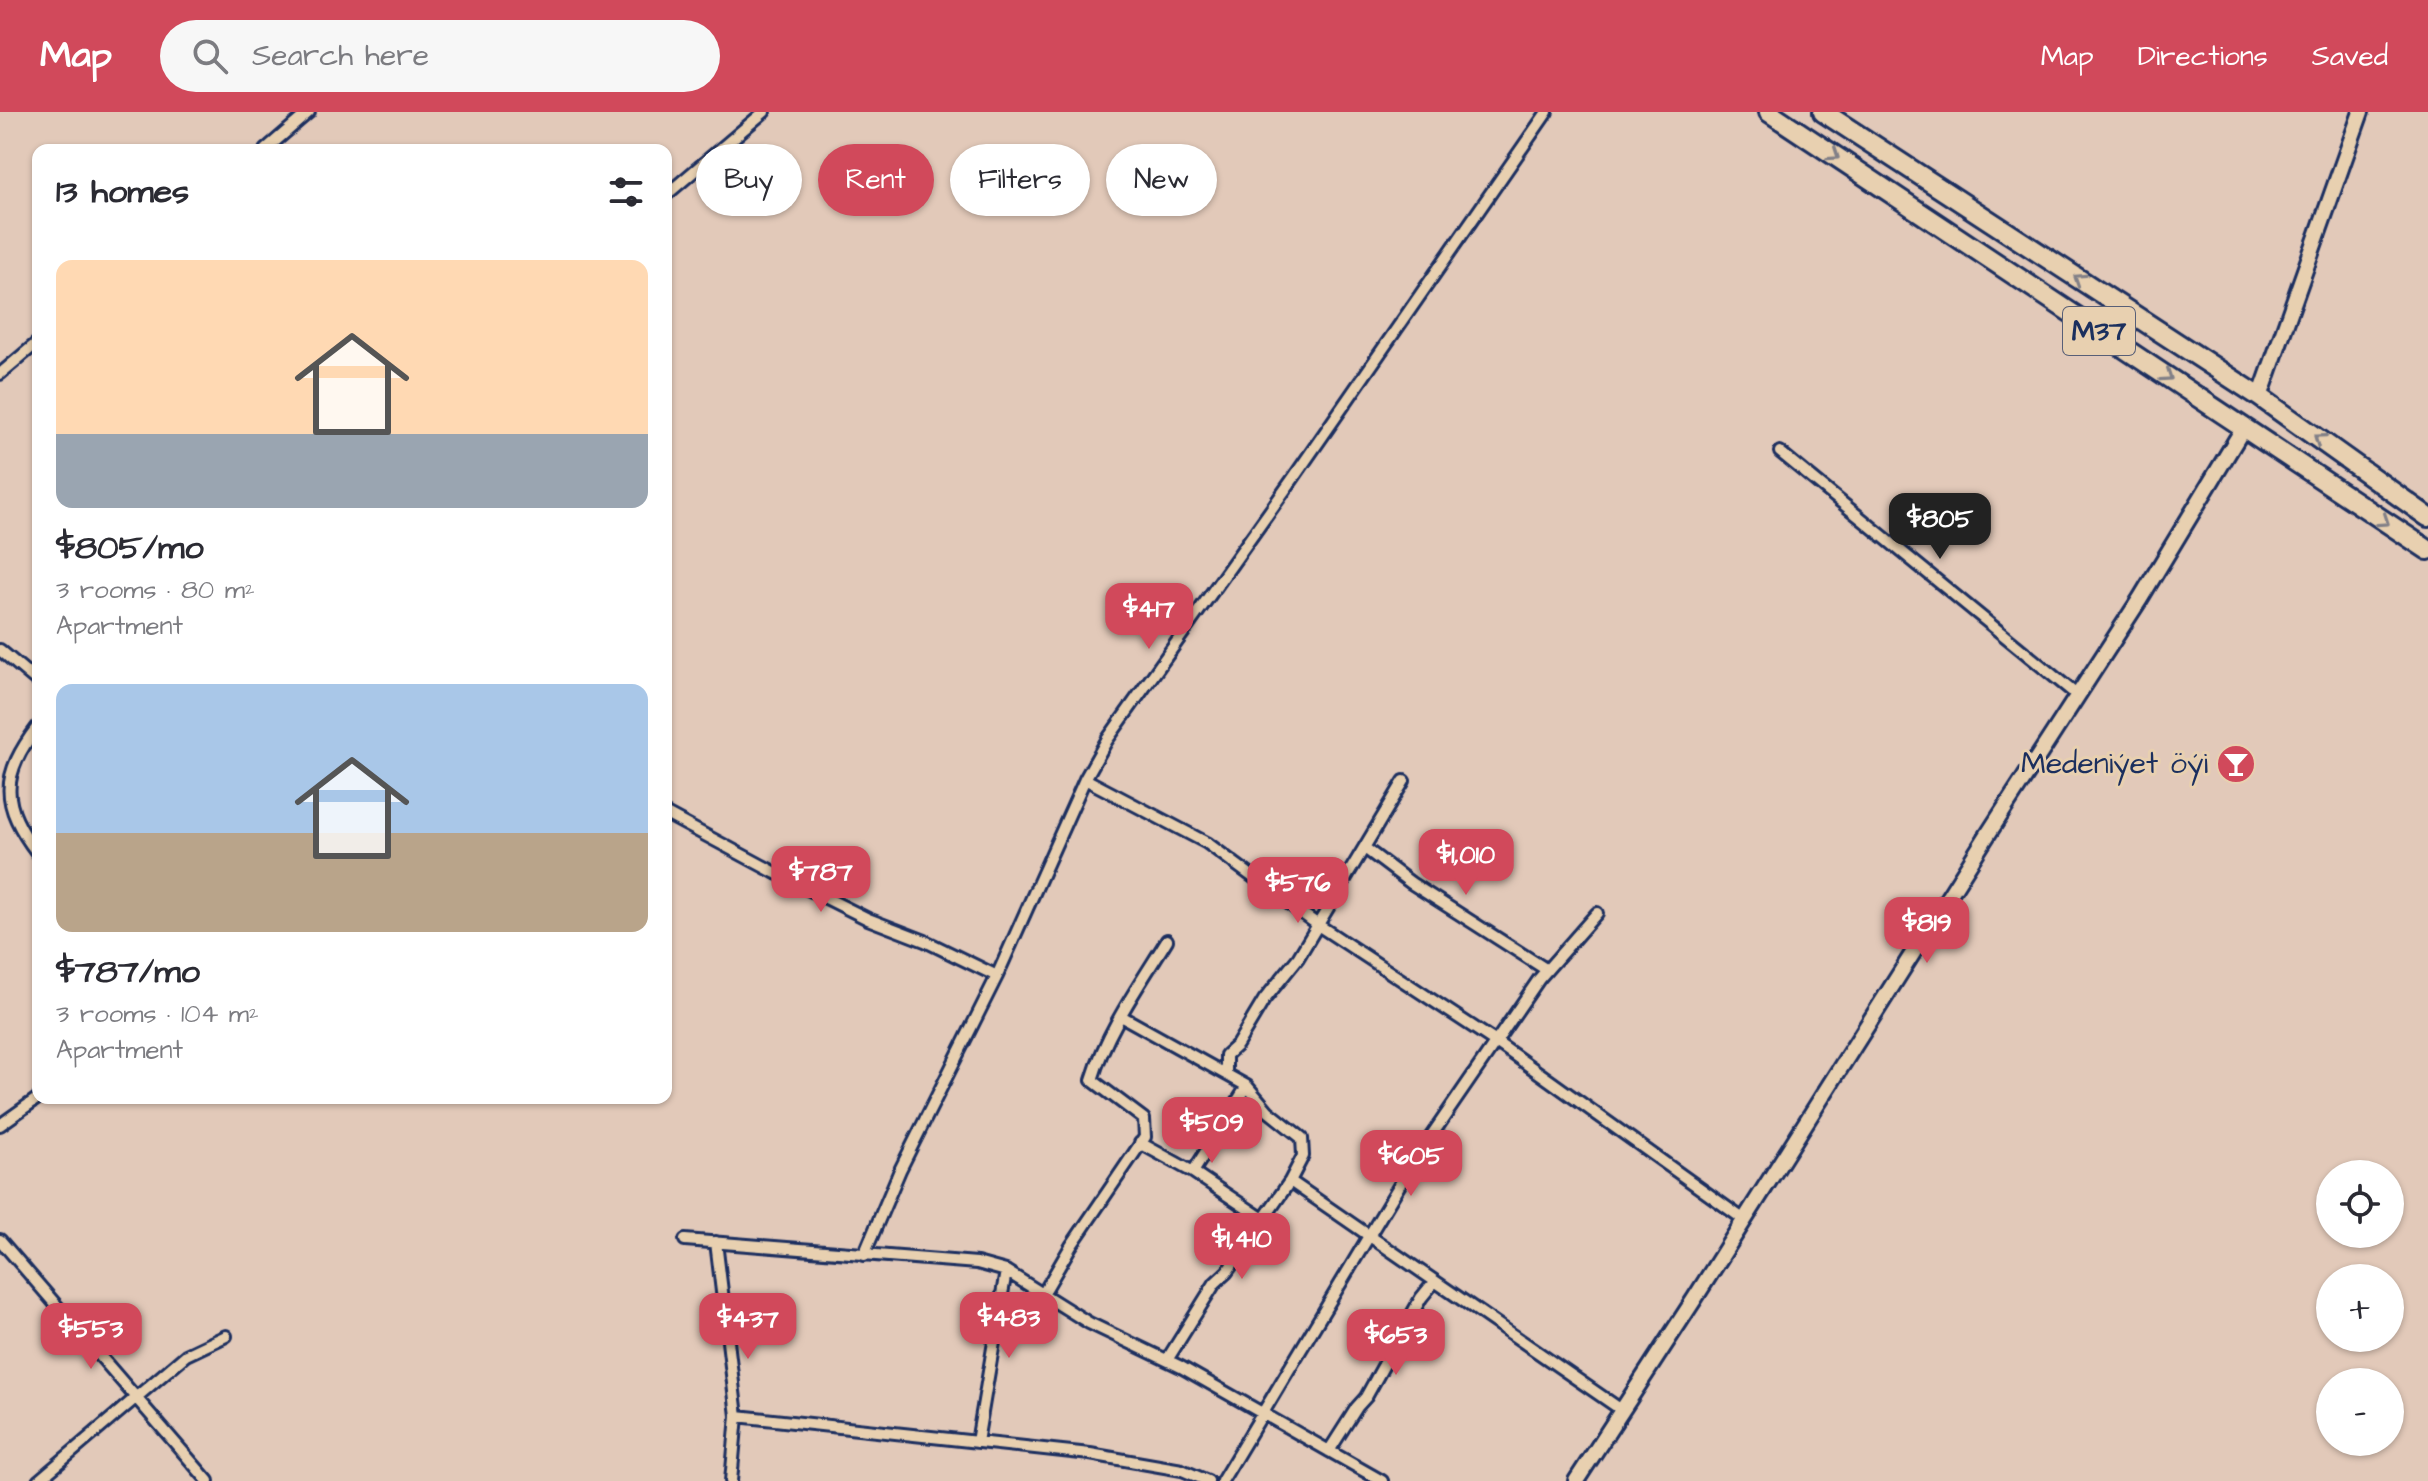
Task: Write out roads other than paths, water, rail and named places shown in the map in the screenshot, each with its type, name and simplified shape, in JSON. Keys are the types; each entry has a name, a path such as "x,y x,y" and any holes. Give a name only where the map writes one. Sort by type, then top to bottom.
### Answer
{"highway":[{"name":"M37","path":"1769,112 2428,550"},
{"name":"M37","path":"1823,112 2260,397 2428,517"}],"main road":[{"path":"2260,397 2361,112"},
{"path":"1576,1481 2140,599 2244,427"}],"street":[{"path":"272,144 309,112"},
{"path":"672,190 764,112"},
{"path":"864,1255 900,1170 997,976 1085,779 1107,740 1547,112"},
{"path":"0,374 32,347"},
{"path":"1780,452 2078,696"},
{"path":"0,650 32,677"},
{"path":"32,733 12,756 4,786 4,803 9,816 32,846"},
{"path":"1085,779 1207,843 1318,925 1496,1042 1743,1219"},
{"path":"1226,1073 1226,1055 1237,1045 1264,1000 1298,958 1404,781"},
{"path":"672,817 868,919 925,941 997,976"},
{"path":"1366,849 1411,883 1547,970"},
{"path":"1222,1481 1414,1161 1547,970 1597,913"},
{"path":"1043,1294 1071,1246 1145,1137 1144,1119 1092,1080 1121,1016 1167,940"},
{"path":"1121,1016 1247,1086 1268,1111 1302,1138 1303,1156 1290,1181 1227,1272 1215,1283 1167,1360"},
{"path":"1193,1172 1247,1086"},
{"path":"0,1125 32,1102"},
{"path":"1140,1143 1193,1172 1263,1219"},
{"path":"1290,1181 1623,1411"},
{"path":"0,1240 208,1481"},
{"path":"685,1240 977,1263 1006,1271 1089,1323 1167,1360 1382,1481"},
{"path":"716,1242 737,1416 731,1481"},
{"path":"977,1442 1006,1271"},
{"path":"1329,1451 1366,1397 1421,1298 1434,1282"},
{"path":"38,1481 186,1355 226,1336"},
{"path":"737,1416 1090,1454 1182,1470 1208,1481"}],"place":[{"name":"Medeniýet öýi","path":"2236,764"}]}
